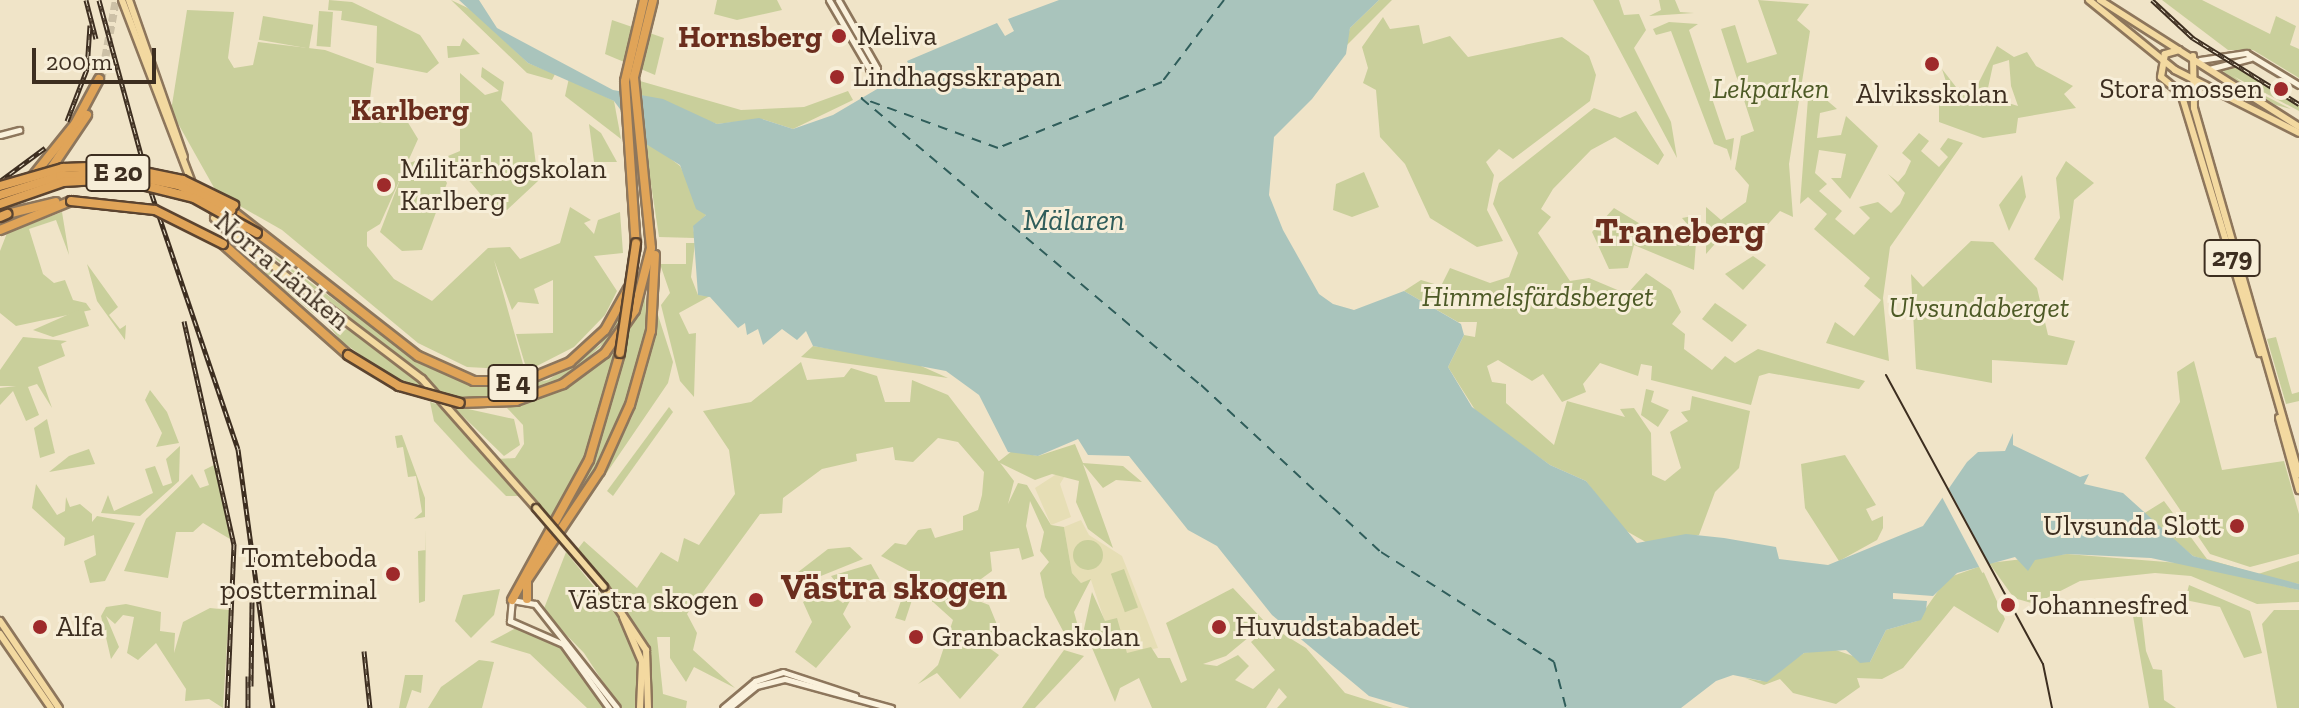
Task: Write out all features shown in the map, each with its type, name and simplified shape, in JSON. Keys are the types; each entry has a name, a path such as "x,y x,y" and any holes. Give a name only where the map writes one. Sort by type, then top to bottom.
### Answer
{"highway":[{"name":"E 4","path":"636,243 625,81 644,0"},
{"name":"E 4","path":"651,222 634,88 653,0"},
{"path":"0,198 49,158 100,80 81,127 35,189"},
{"path":"0,186 52,170 112,166 183,180 233,207"},
{"name":"Norra Länken","path":"0,198 60,176 119,173 178,185 233,207 386,330 450,374 511,383 577,357 623,301 636,243"},
{"name":"Norra Länken","path":"0,198 63,182 129,180 194,198 257,233 329,283"},
{"name":"Norra Länken","path":"3,215 71,201 151,209 197,228 348,355 399,386 460,403 516,401 563,384 605,353 638,301 651,222"},
{"path":"0,230 71,201"},
{"path":"527,599 527,580 622,427 651,331 651,222"},
{"path":"512,600 589,460 620,353 636,243"}],"main road":[{"path":"121,0 164,123 202,197 302,289"},
{"path":"121,0 191,186 228,234 422,379 536,508 602,588 646,650 648,708"},
{"path":"129,0 202,197"},
{"path":"2089,0 2163,57 2197,78 2299,130"},
{"path":"2100,0 2197,58 2299,130"},
{"path":"2131,31 2160,65 2165,84 2181,93 2194,88 2197,58"},
{"path":"2160,65 2163,57 2181,50"},
{"path":"2197,78 2209,69"},
{"name":"279","path":"2194,88 2299,474"},
{"name":"279","path":"2181,93 2299,490"},
{"path":"602,588 640,651 640,708"},
{"path":"0,621 59,708"},
{"path":"0,634 51,708"}],"street":[{"path":"829,0 874,70 838,0"},
{"path":"2197,58 2252,58 2299,85"},
{"path":"2209,69 2252,58"},
{"path":"0,135 19,130"},
{"path":"609,708 563,644 510,621 512,600 527,599 540,617 595,672 617,708"},
{"path":"530,628 540,617"},
{"path":"723,708 740,694 783,672 891,708"},
{"path":"729,708 740,694"}],"shaded area":[{"path":"1072,464 1060,484 1071,517 1051,525 1035,488"},
{"path":"1081,520 1089,535 1122,556 1158,648 1127,654 1116,619 1105,622 1091,580 1081,583 1072,573 1064,527"}],"green space":[{"path":"329,0 352,2 420,35 439,63 427,73 376,63 377,26 341,20 342,11 328,10"},
{"path":"451,0 472,10 528,63 555,74 552,80 527,73"},
{"path":"717,0 777,0 782,10 737,20 714,14"},
{"path":"1379,0 1392,0 1345,47 1350,28"},
{"path":"1593,0 1619,0 1624,15 1639,14 1646,30 1634,48 1671,122 1677,158"},
{"path":"1659,0 1675,0 1680,12 1694,13 1649,16 1661,10"},
{"name":"Lekparken","path":"1758,0 1809,4 1797,20 1810,31 1789,164 1793,217 1780,211 1752,242 1729,228 1706,254 1706,207 1721,220 1746,202 1749,185 1735,169 1741,136 1754,131 1721,29 1735,25 1747,63 1777,54"},
{"path":"2162,0 2202,0 2270,34 2276,16 2296,26 2290,45 2299,49 2299,78 2253,50 2228,50"},
{"path":"187,10 234,12 228,58 234,68 253,65 258,42 325,50 374,68 369,107 401,111 418,139 380,224 367,232 367,246 394,279 432,301 488,248 510,247 520,259 560,243 570,207 591,220 584,223 594,234 598,220 620,212 623,253 594,256 617,291 605,315 574,347 527,371 516,334 553,333 553,280 534,289 539,304 518,302 512,310 494,260 523,364 491,365 525,370 467,367 418,343 282,230 217,193 171,111"},
{"path":"319,11 333,12 331,47 317,46"},
{"path":"263,16 313,25 309,48 259,40"},
{"path":"1383,17 1390,29 1419,25 1423,44 1450,36 1468,57 1562,37 1589,56 1596,75 1590,101 1513,159 1499,149 1486,162 1494,175 1487,210 1503,241 1477,247 1430,218 1405,164 1380,137 1376,90 1363,83 1368,68 1362,47"},
{"path":"612,20 664,38 655,75 605,54"},
{"path":"1669,22 1698,24 1689,30 1726,140 1734,138 1731,161 1727,149 1714,144 1671,31 1656,35 1653,29"},
{"path":"463,38 480,54 448,58 447,46 460,46"},
{"path":"1997,46 2014,57 2027,52 2036,66 2073,86 2064,94 2076,108 2018,118 2016,133 1983,138 1939,122 1939,103 1950,94 1942,69 1956,87 1974,92","holes":["2009,60 2011,86 2018,106 1995,99 1988,88 1993,65"]},
{"path":"2229,62 2299,105 2299,111 2218,68"},
{"path":"482,67 504,82 501,100 532,133 538,181 507,210 489,204 448,156 460,151 460,73 485,95 499,91 481,77"},
{"path":"2227,71 2248,87 2291,109 2276,105 2219,72"},
{"path":"569,78 614,101 621,139 565,96"},
{"path":"640,81 741,110 804,107 848,91 853,100 793,129 762,119 717,124 640,96"},
{"path":"1809,85 1837,109 1820,113 1817,138 1841,135 1846,116 1878,146 1850,199 1831,178 1841,178 1846,154 1819,150 1815,173 1827,184 1819,191 1842,211 1835,219 1854,235 1870,218 1859,207 1878,202 1891,213 1900,204 1905,193 1888,174 1898,182 1905,174 1911,161 1902,153 1919,133 1929,141 1921,151 1939,167 1948,157 1940,149 1948,138 1963,143 1890,247 1883,298 1889,361 1826,343 1835,322 1854,336 1881,300 1864,286 1870,278 1814,229 1827,214 1808,197 1800,204"},
{"name":"Himmelsfärdsberget","path":"1594,108 1620,118 1636,111 1664,155 1658,165 1615,137 1591,150 1553,189 1541,209 1551,217 1538,233 1570,281 1589,278 1627,294 1646,273 1671,290 1681,312 1672,324 1685,334 1684,349 1712,370 1725,356 1735,363 1758,349 1865,381 1859,389 1769,373 1759,376 1751,405 1651,380 1652,366 1641,364 1638,376 1600,363 1583,384 1586,392 1562,402 1543,374 1532,381 1498,360 1487,366 1492,382 1506,384 1506,403 1554,445 1567,401 1625,417 1620,409 1634,408 1651,433 1652,475 1665,481 1681,468 1670,432 1688,421 1681,412 1690,410 1692,396 1750,411 1739,468 1715,492 1699,535 1651,545 1621,528 1586,481 1550,465 1477,413 1448,367 1464,335 1475,337 1477,322 1458,322 1404,291 1421,280 1441,286 1450,268 1490,283 1509,277 1518,253 1493,204 1499,183"},
{"path":"589,124 601,133 617,162 594,162"},
{"path":"644,138 680,166 706,215 693,227 695,238 659,237"},
{"path":"418,160 438,167 447,183 422,250 402,251 380,232 406,164"},
{"path":"2066,161 2094,183 2074,200 2063,281 2034,259 2060,218 2056,178"},
{"path":"1364,172 1379,207 1352,217 1333,210 1336,184"},
{"path":"2022,175 2026,197 2009,231 1999,205"},
{"path":"1614,208 1670,242 1681,238 1688,225 1682,218 1698,215 1694,270 1634,245 1628,268 1609,269 1592,232"},
{"path":"62,212 69,255 56,220 29,229 43,274 54,283 65,280 73,300 86,303 91,310 16,326 0,313 0,251 7,233"},
{"path":"248,237 425,366 466,383 502,389 548,380 600,345 626,305 622,327 559,384 459,407 514,419 520,445 504,456 411,366"},
{"name":"Ulvsundaberget","path":"1971,241 1993,242 2037,288 2048,335 2075,341 2067,365 1992,360 1992,383 1916,369 1911,274 1923,287"},
{"path":"686,243 695,243 691,277 698,295 710,296 679,313 689,334 696,333 694,397 680,381 661,305 670,293 660,264 686,264"},
{"path":"242,248 306,296 314,314 240,251"},
{"path":"1753,256 1766,265 1743,290 1725,274"},
{"path":"87,264 118,307 109,315 120,329 126,325 125,340 97,301"},
{"path":"645,295 647,327 633,390 602,460 561,521 593,459 628,330"},
{"path":"1715,303 1747,325 1732,342 1702,319"},
{"path":"83,308 89,326 53,337 33,330"},
{"path":"657,312 673,362 668,383 565,534 632,417"},
{"path":"322,317 338,334 350,327 429,392 387,374 340,340"},
{"path":"23,337 67,341 61,344 65,356 38,367 52,408 37,384 28,387 39,415 26,421 13,391 0,405 0,388 16,386 0,386 0,370"},
{"path":"2276,337 2292,394 2299,392 2299,401 2286,404 2267,339"},
{"path":"618,343 588,451 553,522 497,459 515,458 524,444 523,425 507,408 572,385"},
{"path":"813,346 912,362 948,378 801,357"},
{"path":"2194,361 2222,470 2284,461 2299,514 2299,554 2250,567 2210,554 2145,458 2180,402 2177,372"},
{"path":"801,362 807,380 844,377 851,368 877,376 885,402 910,402 912,380 948,395 1014,481 1008,504 1018,483 1027,485 1051,525 1064,527 1072,573 1081,583 1091,579 1074,612 1084,648 1071,646 1045,597 1040,573 1049,562 1040,551 1044,532 1030,501 1026,526 1034,556 1022,560 1019,548 990,552 992,571 977,582 976,600 989,605 1002,637 985,645 999,655 960,699 937,673 918,684 938,665 953,620 933,602 905,596 912,600 905,621 895,618 911,572 881,556 895,543 906,545 918,530 931,528 935,538 963,530 963,516 978,510 984,472 958,442 938,438 913,462 895,460 893,447 856,454 857,461 822,469 783,498 782,513 760,514 687,614 697,633 693,650 735,688 694,667 686,682 670,658 670,637 657,637 663,694 687,701 686,708 652,708 645,640 577,550 584,541 637,588 661,552 678,562 684,538 699,545 735,494 729,450 703,411 751,402"},
{"path":"1646,389 1654,391 1651,402 1669,410 1658,427 1641,415"},
{"path":"150,390 167,412 179,443 156,447 162,433 145,400"},
{"path":"430,402 443,406 520,496 506,496 469,459 434,421"},
{"path":"669,407 673,412 613,496 607,491"},
{"path":"47,419 55,453 40,458 34,428"},
{"path":"402,435 425,498 425,517 414,519 422,512 416,476 408,477 403,447 397,448 395,436"},
{"path":"1075,444 1083,463 1123,466 1142,482 1116,480 1103,488 1083,464 1113,548 1088,529 1076,502 1079,481 1052,474 1035,480 998,462 1012,451 1038,456"},
{"path":"180,446 179,481 140,516 101,513 108,495 114,511 153,493 145,469 155,466 163,486 172,483 166,459"},
{"path":"89,449 95,464 49,472 69,456"},
{"path":"1845,455 1876,505 1866,509 1872,521 1883,516 1883,528 1877,540 1839,561 1805,508 1801,464"},
{"path":"216,464 230,539 203,523 193,532 176,532 168,578 124,571 146,519 192,474 200,488 209,485 204,470"},
{"path":"36,484 57,515 65,511 66,497 70,507 80,504 92,514 92,522 97,516 135,523 105,581 90,583 84,561 96,555 94,535 64,546 65,538 32,508"},
{"path":"2164,501 2207,559 2258,574 2299,561 2299,584 2260,577 2193,556 2143,514"},
{"path":"1088,540 1094,541 1102,549 1102,561 1094,569 1088,570 1082,569 1074,561 1073,555 1074,549 1082,541"},
{"path":"850,547 863,559 806,582 793,576 828,549"},
{"path":"426,550 425,601 419,603 418,551"},
{"path":"566,552 624,624 638,663 635,708 620,708 584,653 543,611"},
{"path":"2067,554 2191,564 2299,590 2299,602 2257,604 2191,576 2155,573 2080,581 2035,604 2014,598 1989,563"},
{"path":"871,564 888,594 874,580 841,589 831,576"},
{"path":"1981,566 2005,619 1998,633 1954,606 1903,668 1882,679 1857,678 1860,687 1836,704 1793,693 1780,679 1764,685 1745,678 1761,681 1804,653 1830,648 1870,662 1886,630 1917,621 1947,578"},
{"path":"1124,569 1138,608 1125,612 1111,574"},
{"path":"2189,585 2250,611 2262,653 2244,658 2220,607 2185,600"},
{"path":"1233,588 1266,623 1226,656 1203,664 1217,666 1238,655 1249,666 1235,680 1253,689 1275,670 1251,642 1270,626 1306,648 1345,693 1393,708 1277,708 1287,697 1279,688 1266,708 1152,708 1139,678 1120,688 1115,702 1084,629 1092,592 1105,621 1117,618 1127,653 1151,647 1158,658 1170,658 1181,683 1187,680 1166,623"},
{"path":"500,589 494,615 471,638 455,621 463,595"},
{"path":"825,591 843,603 853,595 843,614 851,627 816,668 795,652 812,622 803,602"},
{"path":"126,604 161,612 160,631 175,633 174,653 183,622 210,608 229,610 223,708 209,699 185,701 186,689 156,643 138,660 127,653 134,617 123,615 115,624 106,616 119,647 111,659 101,616 106,607"},
{"path":"2274,610 2299,610 2299,708 2277,708 2262,624"},
{"path":"2133,616 2142,617 2146,651 2153,669 2162,670 2164,700 2176,708 2149,708"},
{"path":"516,628 559,645 605,708 587,708 530,654 490,642"},
{"path":"1064,650 1084,656 1035,708 1022,708"},
{"path":"479,660 494,662 482,708 428,708 441,687"},
{"path":"405,675 423,675 421,693 412,690 406,708 399,708"}],"water":[{"name":"Mälaren","path":"459,0 479,0 497,28 613,90 663,99 717,124 759,118 793,129 833,115 911,69 907,61 997,23 1005,36 1014,31 1008,19 1059,0 1379,0 1350,28 1346,54 1312,99 1274,137 1269,195 1283,230 1319,294 1333,304 1354,310 1404,291 1461,324 1464,335 1448,367 1472,407 1550,465 1586,481 1637,543 1686,534 1724,538 1776,547 1779,559 1828,565 1923,526 1967,462 1978,452 2005,451 2013,433 2013,445 2080,477 2089,474 2084,484 2123,493 2193,556 2299,584 2299,590 2151,558 2067,554 2035,560 2028,571 2015,557 1957,573 1933,596 1893,593 1893,599 1927,601 1926,610 1921,620 1886,630 1870,662 1860,663 1846,650 1804,653 1767,682 1733,675 1716,681 1681,708 1410,708 1369,696 1272,615 1217,546 1188,530 1129,456 1088,455 1078,439 1038,456 1008,452 979,395 946,371 813,346 806,331 797,340 782,329 763,345 758,329 747,335 745,323 738,328 710,297 698,295 693,226 706,215 696,209 680,165 646,144 614,101 528,63"}],"pier":[{"path":"1948,487 1991,568 1982,573 1939,492"}],"ferry route":[{"path":"1224,0 1162,82 998,148 861,98 1201,385 1381,552 1554,662 1566,708"}],"tunnel":[{"path":"101,81 116,0"},
{"path":"0,222 29,195"}],"tram line":[{"path":"1886,375 2043,664 2052,708"}],"railway":[{"path":"86,0 96,39"},
{"path":"99,0 152,195 238,449 273,708"},
{"path":"2152,0 2193,38 2299,104"},
{"path":"67,121 87,69 90,25"},
{"path":"0,181 45,148"},
{"path":"184,321 234,544 227,708"},
{"path":"251,686 252,602"},
{"path":"364,651 370,708"},
{"path":"248,676 248,708"}],"place":[{"name":"Meliva","path":"839,36"},
{"name":"Alviksskolan","path":"1932,64"},
{"name":"Lindhagsskrapan","path":"837,77"},
{"name":"Stora mossen","path":"2281,89"},
{"name":"Militärhögskolan Karlberg","path":"384,185"},
{"name":"Ulvsunda Slott","path":"2237,526"},
{"name":"Tomteboda postterminal","path":"393,574"},
{"name":"Västra skogen","path":"756,600"},
{"name":"Johannesfred","path":"2008,605"},
{"name":"Alfa","path":"40,627"},
{"name":"Huvudstabadet","path":"1219,627"},
{"name":"Granbackaskolan","path":"916,637"}],"district":[{"name":"Hornsberg","path":"750,37"},
{"name":"Karlberg","path":"410,110"},
{"name":"Traneberg","path":"1680,231"},
{"name":"Västra skogen","path":"894,587"}]}
